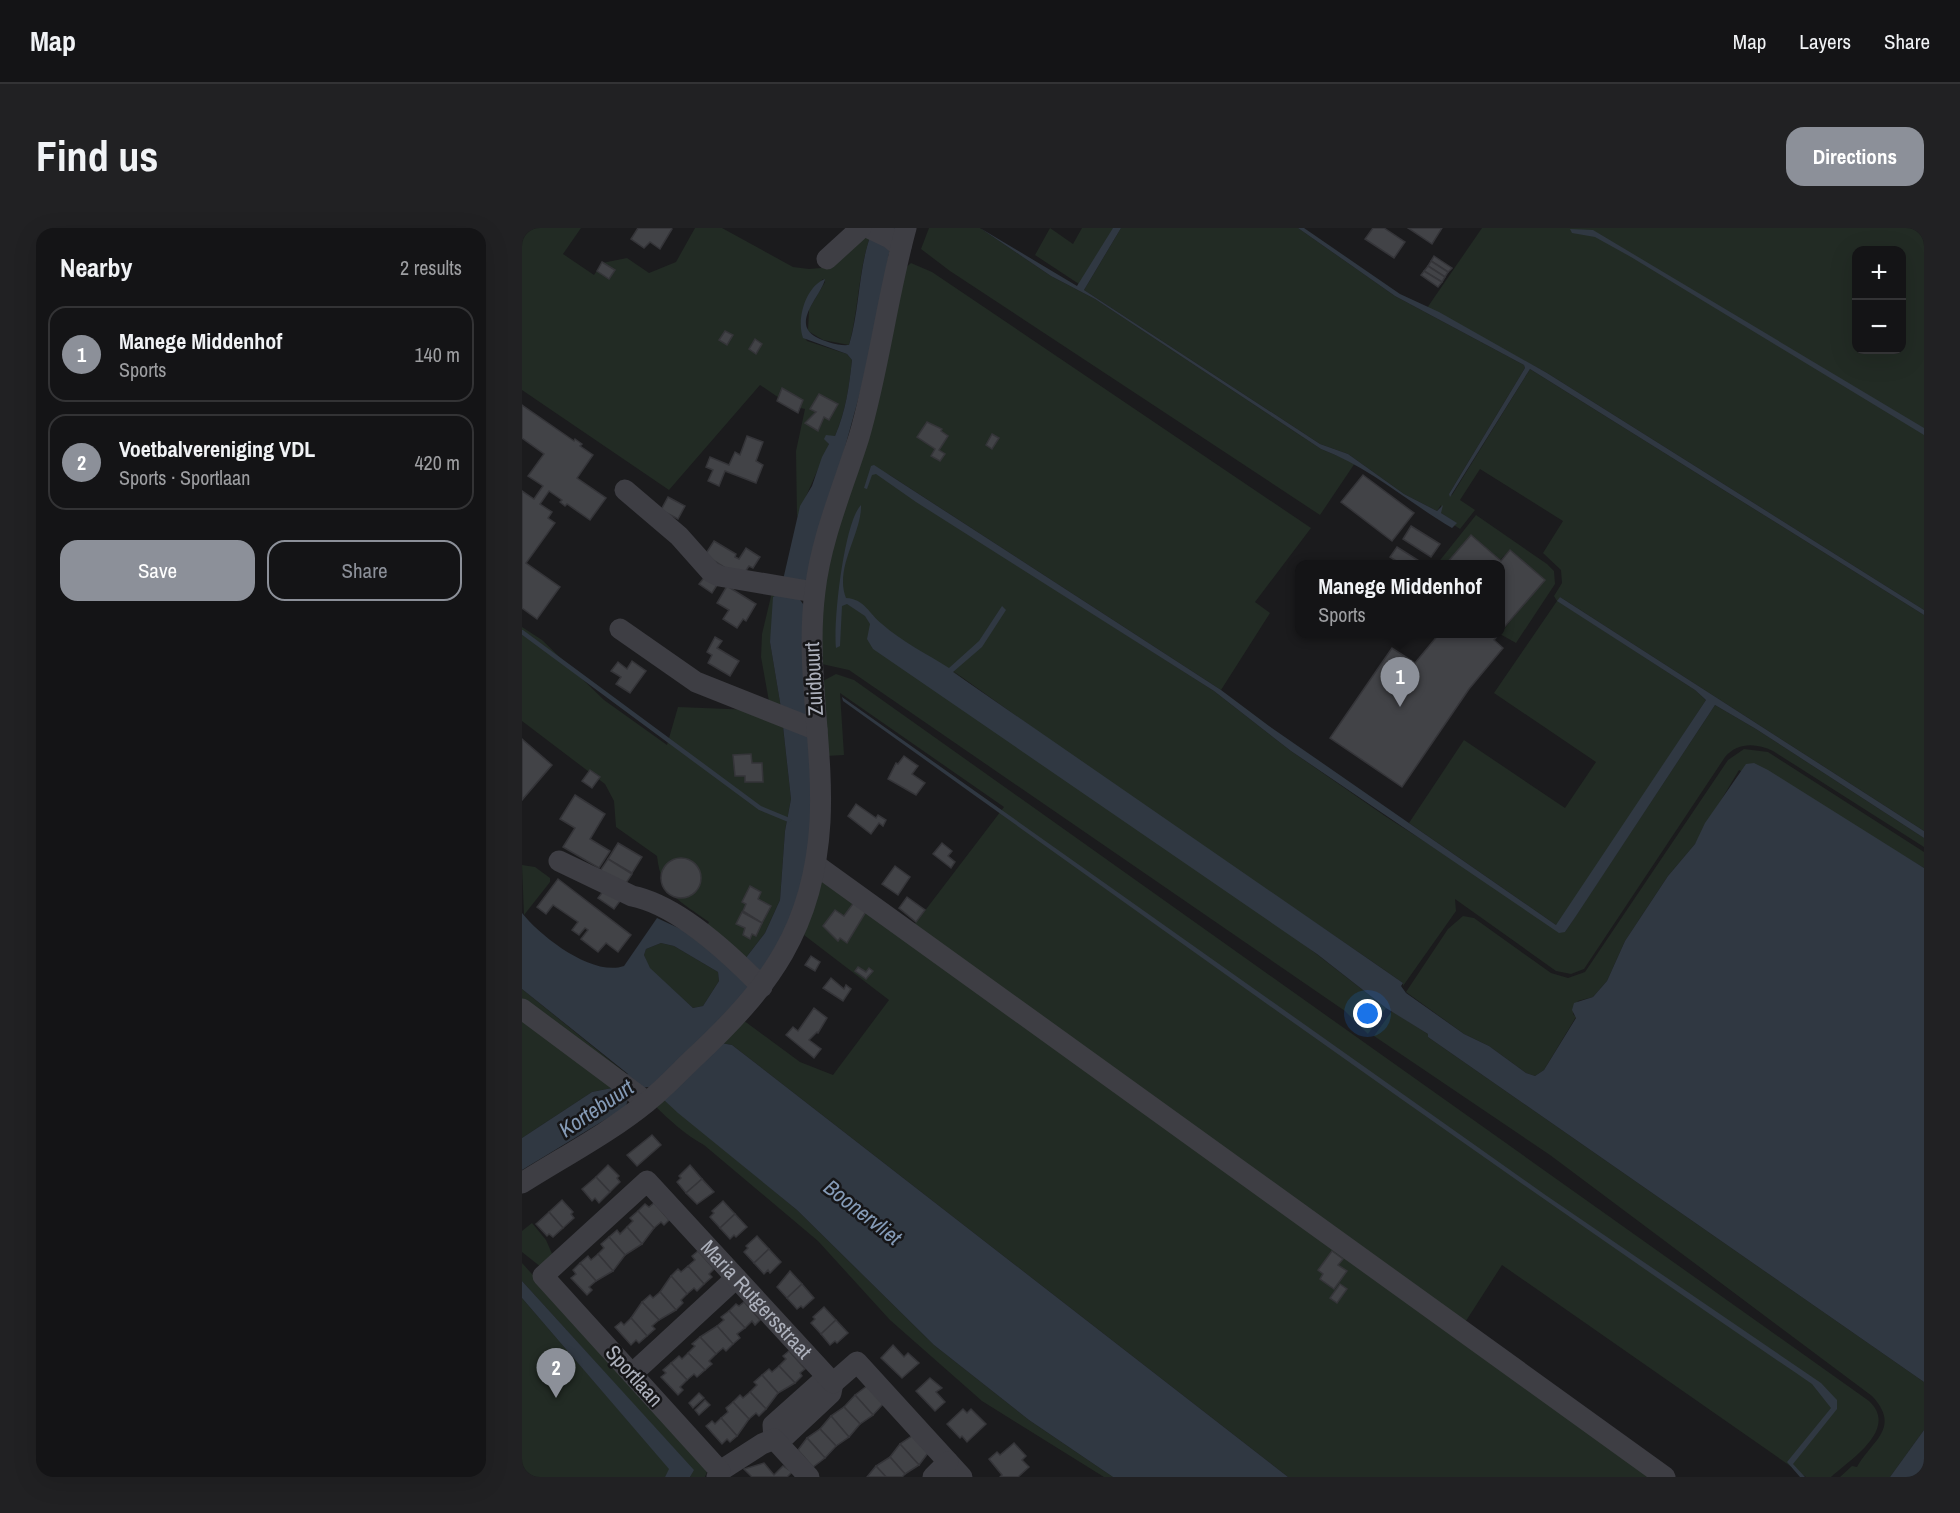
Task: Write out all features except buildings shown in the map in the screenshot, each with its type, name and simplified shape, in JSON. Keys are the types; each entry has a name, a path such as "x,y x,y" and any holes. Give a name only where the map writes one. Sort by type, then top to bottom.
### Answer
{"street":[{"path":"827,259 885,234"},
{"name":"Zuidbuurt","path":"637,1089 716,1037 752,977 778,965 795,933 809,896 816,865 820,820 813,728 812,633 798,589 825,540 858,438 873,378 885,234"},
{"path":"624,490 679,536 711,572 719,576 798,589"},
{"path":"620,629 696,682 813,728"},
{"path":"559,861 632,896 663,907 717,943 752,977"},
{"path":"816,865 1665,1477"},
{"path":"522,1009 637,1089 522,1183"},
{"name":"Maria Rutgersstraat","path":"543,1276 647,1181 833,1383"},
{"name":"Sportlaan","path":"543,1276 718,1474"},
{"path":"632,1374 736,1278"},
{"path":"718,1474 762,1444 784,1437 831,1393 833,1383 857,1362 955,1470 933,1477"},
{"path":"774,1439 809,1477"}],"shaded area":[{"path":"522,228 581,228 563,254 594,275 602,263 627,258 649,273 676,262 695,228 722,228 793,267 809,269 821,268 851,243 871,234 863,261 849,345 823,340 808,331 809,309 825,282 823,279 804,308 801,324 807,341 847,354 852,360 839,426 835,436 825,438 829,444 797,517 796,451 805,409 791,406 760,385 669,490 522,390"},
{"path":"929,228 980,228 1051,276 1095,299 1321,449 1355,463 1320,515 950,271 921,249"},
{"path":"1050,228 1073,244 1082,228 1118,228 1082,286 1035,255"},
{"path":"1121,228 1298,228 1395,296 1524,365 1525,368 1449,494 1452,495 1530,369 1924,615 1924,831 1560,597 1558,601 1695,690 1706,700 1559,924 1556,925 1409,823 1464,740 1565,808 1596,762 1494,693 1557,601 1554,596 1562,583 1561,570 1543,553 1563,521 1480,469 1460,500 1475,510 1460,529 1454,525 1456,523 1441,513 1441,505 1437,511 1404,494 1348,454 1320,444 1084,290"},
{"path":"1482,228 1924,228 1924,610 1547,373 1427,308"},
{"path":"911,263 932,272 1311,528 1255,602 1270,613 1221,690 888,474 906,494 1214,691 1291,751 1385,816 1565,932 1715,705 1924,838 1924,847 1773,751 1754,745 1741,746 1725,757 1584,969 1571,974 1556,971 1455,899 1456,911 1403,986 1403,983 1117,788 949,668 1386,1008 1368,1034 1345,1011 849,670 822,664 819,612 830,552 901,272"},
{"path":"1476,515 1547,564 1554,571 1555,584 1516,643 1505,637 1505,628 1544,579 1510,550 1500,560 1471,536 1450,560 1440,560"},
{"path":"772,592 780,593 770,642 781,708 791,799 785,831 780,900 765,933 745,959 703,933 709,922 681,902 668,888 659,869 657,856 616,827 614,801 605,784 522,721 522,627 542,640 604,700 667,745 678,707 753,710 770,707 761,657 762,634"},
{"path":"836,674 854,680 1869,1401 1877,1412 1879,1422 1869,1443 1831,1477 1806,1477 1502,1265 1464,1324 914,925 1004,807 840,693 844,755 826,756 821,682"},
{"path":"1744,749 1768,752 1924,852 1924,868 1841,818 1739,770 1695,844 1668,876 1625,941 1607,981 1593,997 1578,1001 1573,1014 1576,1017 1544,1070 1535,1076 1526,1073 1489,1046 1464,1034 1406,992 1448,929 1463,916 1474,918 1551,973 1568,978 1585,972 1728,760"},
{"path":"522,865 535,867 550,878 550,882 524,915"},
{"path":"823,876 1651,1477 1288,1477 732,1045 721,1043 743,1020 800,1062 833,1075 889,1000 804,935"},
{"path":"661,943 674,946 718,972 719,981 703,1006 693,1008 649,968 644,955 646,949"},
{"path":"522,989 628,1075 612,1088 592,1092 522,1138"},
{"path":"1392,1011 1924,1382 1924,1430 1890,1477 1840,1477 1852,1466 1857,1467 1881,1434 1884,1417 1881,1407 1872,1396 1550,1155 1374,1036"},
{"path":"662,1098 797,1210 934,1345 1029,1420 1113,1477 1104,1477 982,1401 890,1320 818,1241 660,1111 654,1105"},
{"path":"532,1223 546,1240 553,1256 541,1267 522,1252 522,1231"},
{"path":"522,1263 702,1463 707,1472 705,1477 690,1477 693,1470 522,1281"},
{"path":"522,1298 670,1469 665,1477 522,1477"}],"water":[{"path":"883,228 898,228 890,248 871,353 808,581 796,594 803,604 813,820 798,911 751,987 721,1043 732,1045 1288,1477 1113,1477 1029,1420 934,1345 797,1210 678,1113 650,1087 633,1091 626,1107 522,1170 522,1138 592,1092 612,1088 628,1074 522,989 522,913 542,933 568,953 598,966 611,968 624,966 657,918 745,959 765,933 780,900 785,831 791,799 781,708 770,642 773,597 780,593 800,506 812,486 829,444 824,439 826,435 835,436 842,417 852,360 847,354 803,338 802,313 813,288 825,279 810,309 806,324 809,331 816,337 832,343 849,345 871,234","holes":["661,943 674,946 718,972 719,981 703,1006 693,1008 650,968 644,955 646,949"]},
{"path":"980,228 1077,286 1113,228 1121,228 1084,290 1320,444 1348,454 1404,494 1437,511 1443,505 1441,513 1457,523 1452,528 1356,465 1321,449 1095,299 1051,276"},
{"path":"1298,228 1304,228 1400,294 1439,312 1547,373 1924,610 1924,615 1530,369 1450,497 1449,494 1525,368 1524,365 1395,296"},
{"path":"1570,229 1593,230 1924,428 1924,435 1631,257 1595,237 1572,233"},
{"path":"874,465 1221,690 1269,726 1556,925 1706,700 1695,690 1557,601 1560,597 1924,831 1924,838 1715,705 1576,916 1565,932 1559,933 1291,751 1214,691 916,502 876,474 872,475 867,489 864,488 871,466"},
{"path":"861,505 843,575 846,598 858,601 897,636 949,668 979,641 1002,606 1006,610 982,647 953,672 1403,983 1401,986 1406,993 1464,1034 1489,1046 1526,1073 1535,1076 1544,1070 1576,1018 1572,1010 1574,1003 1593,997 1607,981 1625,941 1668,876 1695,844 1705,823 1746,764 1754,763 1768,770 1924,868 1924,1382 1428,1037 1428,1034 1386,1008 1317,954 873,649 867,639 870,624 865,616 847,604 842,606 840,646 836,648 836,617 841,573 850,531"},
{"path":"842,697 1544,1194 1821,1383 1837,1400 1837,1409 1793,1464 1805,1477 1800,1477 1787,1462 1831,1408 1812,1384 1325,1045 843,701"},
{"path":"522,1281 694,1470 690,1477 665,1477 669,1469 522,1298"},
{"path":"1924,1430 1924,1477 1890,1477"}],"waterway":[{"path":"522,632 760,808 789,820"}],"place":[{"name":"Manege Middenhof","path":"1400,707"},
{"name":"Voetbalvereniging VDL","path":"556,1398"}],"water label":[{"name":"Kortebuurt","path":"596,1108"},
{"name":"Boonervliet","path":"863,1212"}]}
